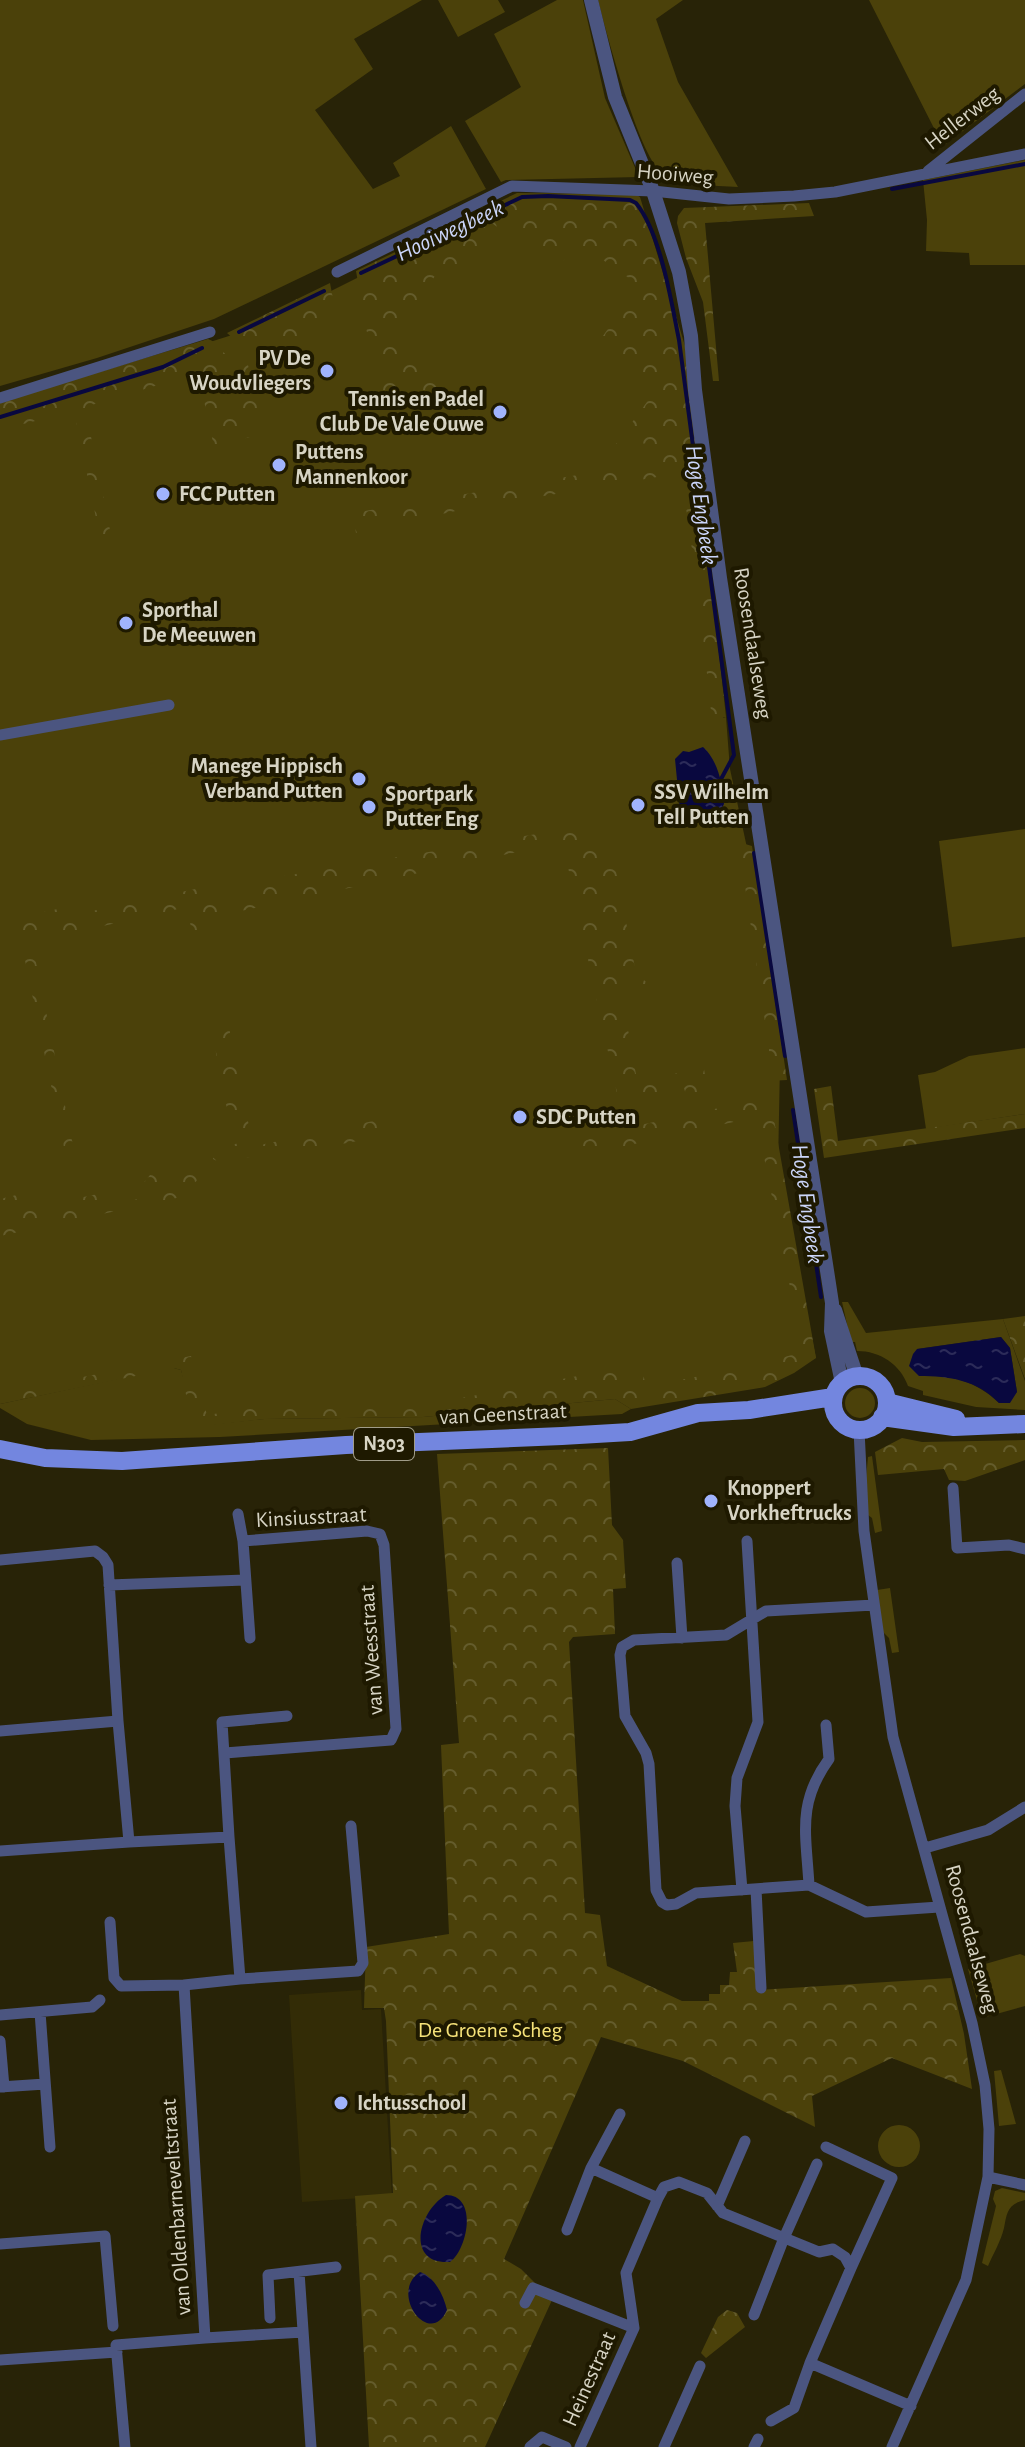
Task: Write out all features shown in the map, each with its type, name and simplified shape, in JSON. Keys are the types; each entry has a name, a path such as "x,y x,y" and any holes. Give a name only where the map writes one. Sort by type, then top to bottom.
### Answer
{"main road":[{"path":"867,1377 883,1390 884,1410 873,1426 859,1430 843,1425 841,1392 867,1377"},
{"name":"van Geenstraat","path":"6,1452 75,1461 122,1461 346,1445 630,1432 685,1416 749,1410 841,1392"},
{"path":"884,1410 986,1425 1025,1424"}],"street":[{"name":"Roosendaalseweg","path":"591,0 615,97 653,191 679,272 691,336 695,390 720,578 832,1303 841,1392"},
{"name":"Hellerweg","path":"924,174 1025,94"},
{"name":"Hooiweg","path":"337,272 512,186 653,191 729,199 794,196 835,192 1025,154"},
{"path":"0,398 210,332"},
{"path":"0,735 169,705"},
{"name":"Roosendaalseweg","path":"859,1430 861,1502 893,1737 979,2051 988,2108 988,2177 966,2280 892,2447"},
{"path":"953,1488 957,1548 1009,1545 1025,1549"},
{"name":"Kinsiusstraat","path":"238,1514 250,1638"},
{"name":"Kinsiusstraat","path":"243,1541 367,1531 380,1534"},
{"name":"van Weesstraat","path":"225,1753 391,1740 396,1729 384,1545 380,1534"},
{"path":"742,1890 735,1806 737,1778 758,1722 747,1541"},
{"path":"0,1560 95,1551 108,1565 129,1842"},
{"path":"677,1563 682,1638"},
{"path":"109,1585 245,1580"},
{"path":"874,1605 766,1611 726,1635 634,1640 622,1647 625,1716 649,1764 656,1890 658,1897 667,1905 676,1904 696,1893 809,1885 866,1912 939,1907"},
{"path":"240,1979 222,1722 287,1716"},
{"path":"0,1731 118,1721"},
{"path":"809,1885 805,1815 808,1795 829,1759 826,1725"},
{"path":"925,1848 988,1830 1025,1807"},
{"path":"110,1922 114,1986 184,1985 358,1971 363,1963 351,1826"},
{"path":"0,1851 229,1837"},
{"path":"756,1889 761,1988"},
{"name":"van Oldenbarneveltstraat","path":"117,2352 116,2345 205,2338 184,1985"},
{"path":"0,2015 92,2007 100,2000"},
{"path":"40,2012 50,2147"},
{"path":"0,2041 2,2087 45,2084"},
{"path":"567,2230 591,2168 620,2114"},
{"path":"717,2206 745,2141"},
{"path":"771,2421 794,2408 810,2363 892,2178 826,2147"},
{"path":"754,2315 817,2164"},
{"path":"591,2168 658,2198 664,2187 679,2182 707,2193 723,2213 819,2252 833,2249 845,2257 851,2268"},
{"path":"988,2177 1025,2185"},
{"name":"Heinestraat","path":"580,2447 634,2328 626,2273 658,2198"},
{"path":"0,2244 105,2236 113,2326"},
{"path":"270,2318 268,2275 336,2267"},
{"path":"299,2272 311,2447"},
{"name":"Heinestraat","path":"525,2303 533,2288 634,2328"},
{"path":"205,2338 303,2332"},
{"path":"0,2360 117,2352 125,2447"},
{"path":"810,2363 911,2406"},
{"path":"664,2447 700,2366"},
{"path":"530,2447 542,2437 566,2447"}],"shaded area":[{"name":"Ichtusschool","path":"361,1990 362,2010 381,2009 392,2196 302,2202 289,1995"}],"green space":[{"path":"0,0 422,0 354,39 373,69 315,110 373,189 400,176 393,163 451,126 486,189 214,319 0,386"},
{"path":"438,0 498,0 505,12 458,37"},
{"path":"557,0 583,0 605,98 639,177 501,182 465,121 521,87 494,34"},
{"path":"598,0 683,0 656,19 678,82 738,187 678,180 661,172 652,161 624,92"},
{"path":"869,0 1025,0 1025,84 943,146"},
{"path":"1025,160 1025,265 970,265 969,253 926,251 923,180"},
{"path":"517,193 635,194 640,197 685,346 726,717 712,720 681,473 460,510 356,533 353,513 649,463 648,443 614,447 658,387 598,343 639,285 577,242 557,269 493,224 450,286 435,276 392,338 450,379 454,387 384,407 356,271"},
{"path":"809,203 814,216 705,223 719,381 713,381 703,302 686,258 678,216 684,208"},
{"name":"Sportpark Putter Eng","path":"483,215 640,216 723,718 726,717 730,769 749,857 780,1064 778,1167 816,1358 637,1400 626,1382 452,1409 200,1421 188,1364 174,1368 181,1370 197,1426 264,1419 423,1417 615,1399 631,1409 622,1414 220,1437 91,1440 27,1424 0,1408 0,1404 169,1368 0,1401 0,408 261,326"},
{"path":"330,283 336,315 294,340 269,349 248,349 227,333"},
{"path":"208,339 229,357 248,365 262,426 260,434 214,447 198,373 85,407 113,545 102,547 74,411 0,430 0,402"},
{"path":"579,827 583,851 611,845 636,973 654,989 647,998 634,992 622,996 637,1080 704,1069 708,1094 687,1098 683,1085 618,1098 566,858 561,846 555,844 208,918 211,938 194,942 187,907 32,942 76,1160 67,1162 17,922 21,917 76,905 78,914 214,885 222,908 239,904 236,884"},
{"path":"1025,829 1025,937 952,947 939,841"},
{"path":"752,846 787,1080 768,1081 762,1063 769,1058 769,1049 742,866 740,862 734,862 729,847"},
{"path":"228,1023 250,1131 232,1135 211,1027"},
{"path":"1025,1048 1025,1114 926,1129 918,1075 935,1072 969,1056"},
{"path":"831,1086 838,1141 1025,1114 1025,1128 824,1158 814,1089"},
{"path":"770,1097 816,1358 765,1387 631,1409 615,1399 423,1417 264,1419 196,1427 192,1424 181,1370 174,1368 0,1404 0,1393 191,1356 207,1415 247,1409 404,1409 641,1364 646,1387 803,1352 756,1117 594,1153 595,1160 582,1163 579,1143 608,1132"},
{"path":"397,1116 399,1133 321,1148 213,1159 213,1149 244,1142 246,1148"},
{"path":"202,1167 199,1179 194,1183 195,1194 0,1236 0,1199 33,1191 38,1214 61,1209 60,1202 112,1191 118,1203 144,1198 142,1185 150,1175"},
{"path":"842,1302 848,1302 866,1333 1003,1319 1025,1381 1025,1410 976,1407 923,1395 923,1391 908,1386 900,1371 888,1360 874,1353 857,1351 855,1342 851,1342","holes":["1001,1337 1010,1348 1017,1392 999,1403 985,1391 968,1383 932,1375 917,1349"]},
{"path":"1025,1316 1025,1379 1003,1319"},
{"path":"860,1388 871,1392 875,1403 871,1414 860,1418 849,1414 845,1403 849,1392"},
{"path":"902,1438 922,1442 1025,1440 1025,1460 965,1481 949,1480 944,1469 878,1475 875,1452"},
{"name":"De Groene Scheg","path":"608,1448 612,1525 623,1540 626,1588 613,1589 615,1634 573,1637 569,1642 585,1913 600,1915 607,1966 682,2001 709,2001 709,1994 720,1994 720,1985 729,1985 730,1972 737,1972 733,1943 754,1941 759,1990 951,1978 972,2089 892,2058 812,2096 815,2127 683,2061 601,2037 504,2259 521,2269 552,2300 485,2447 369,2447 355,2196 393,2193 386,2021 384,2008 364,2008 366,1947 449,1934 441,1745 459,1743 437,1454"},
{"path":"872,1456 882,1531 875,1533 872,1518 868,1515 866,1478 868,1457"},
{"path":"890,1588 899,1652 892,1653 889,1638 883,1632 877,1590"},
{"path":"1020,1954 1025,1956 1025,2006 982,2018 968,1969"},
{"path":"1001,2070 1016,2124 999,2126 994,2071"},
{"path":"899,2125 914,2131 920,2146 914,2161 899,2167 884,2161 878,2146 884,2131"},
{"path":"1002,2188 1025,2193 1025,2200 1009,2210 988,2266 982,2263 996,2206 993,2199 995,2191"},
{"path":"727,2310 737,2313 745,2327 706,2358 701,2353 718,2317"}],"water":[{"path":"703,747 716,766 724,804 722,808 685,814 680,811 675,759 683,751"},
{"path":"1001,1337 1010,1348 1017,1392 1010,1403 999,1403 981,1389 962,1381 919,1376 909,1366 917,1349"},
{"path":"446,2195 456,2197 463,2204 467,2224 461,2246 450,2262 436,2261 426,2255 421,2236 428,2213"},
{"path":"420,2272 438,2287 447,2310 440,2320 431,2323 415,2314 410,2304 408,2292 411,2281"}],"waterway":[{"name":"Hooiwegbeek","path":"892,189 1025,164"},
{"name":"Hooiwegbeek","path":"361,273 522,197 630,200 636,203"},
{"name":"Hoge Engbeek","path":"636,203 645,216 658,250 679,340 734,755 720,781"},
{"name":"Hooiwegbeek","path":"239,332 324,291"},
{"name":"Hooiwegbeek","path":"0,417 163,367 202,348"},
{"name":"Hoge Engbeek","path":"754,853 785,1056"},
{"name":"Hoge Engbeek","path":"793,1110 821,1297"}],"place":[{"name":"PV De Woudvliegers","path":"327,371"},
{"name":"Tennis en Padel Club De Vale Ouwe","path":"500,412"},
{"name":"Puttens Mannenkoor","path":"279,465"},
{"name":"FCC Putten","path":"163,494"},
{"name":"Sporthal De Meeuwen","path":"126,623"},
{"name":"Manege Hippisch Verband Putten","path":"359,779"},
{"name":"SSV Wilhelm Tell Putten","path":"638,805"},
{"name":"Sportpark Putter Eng","path":"369,807"},
{"name":"SDC Putten","path":"520,1117"},
{"name":"Knoppert Vorkheftrucks","path":"711,1501"},
{"name":"Ichtusschool","path":"341,2103"}]}
